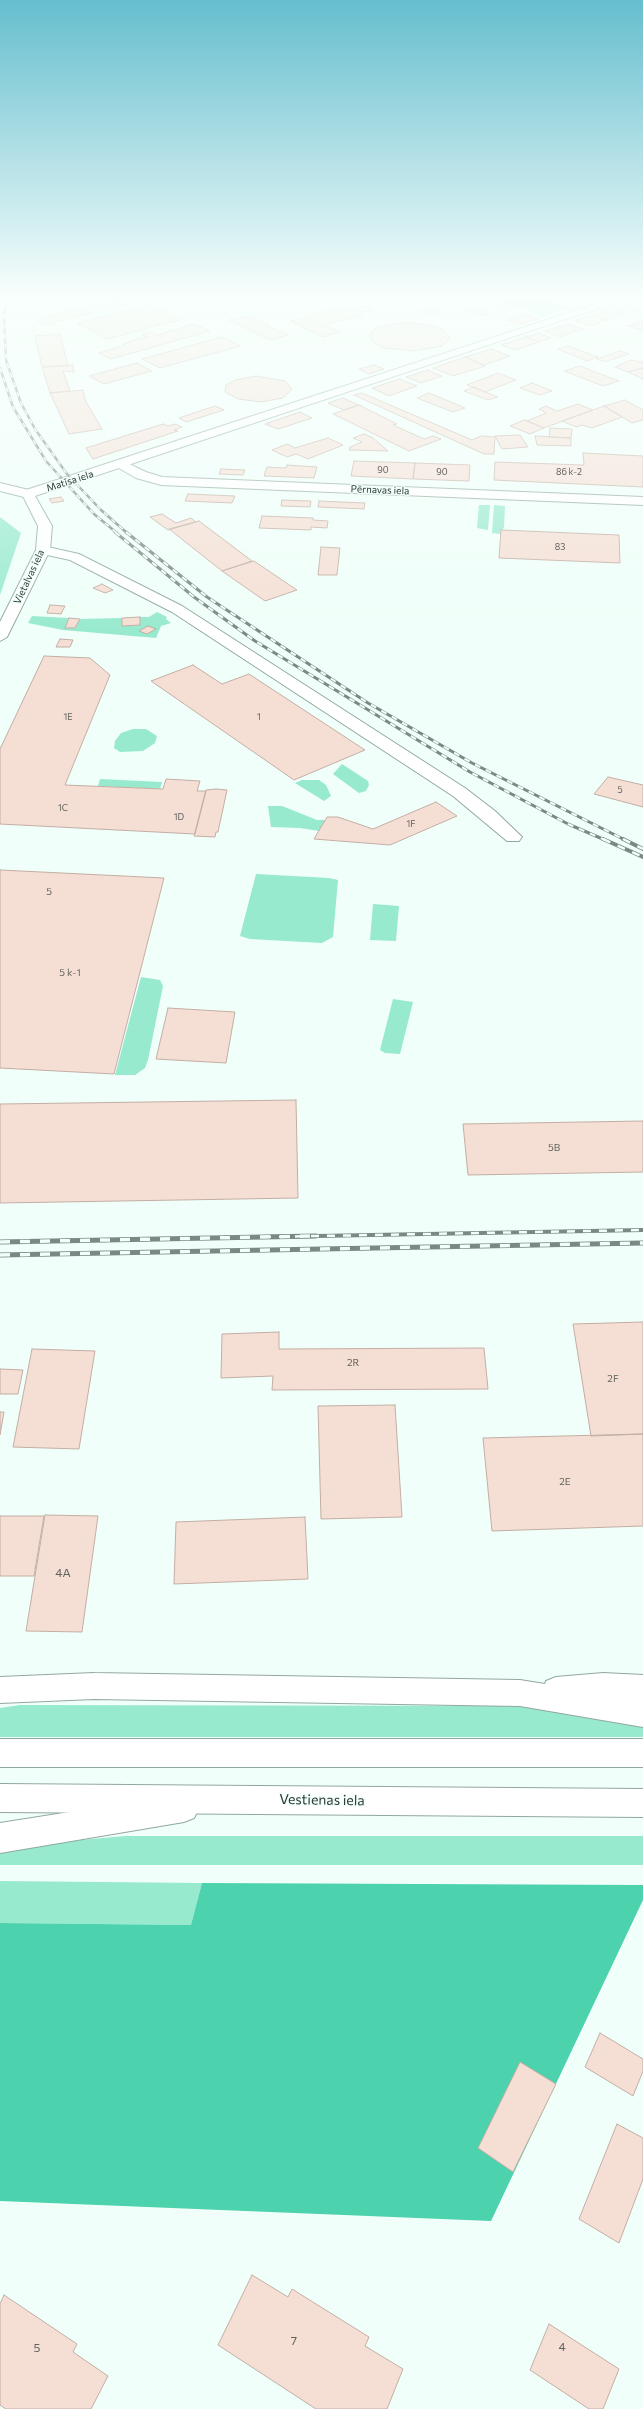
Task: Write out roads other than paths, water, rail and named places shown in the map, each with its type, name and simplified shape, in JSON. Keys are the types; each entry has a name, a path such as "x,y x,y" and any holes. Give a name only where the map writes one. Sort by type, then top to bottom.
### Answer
{"street":[{"name":"Matīsa iela","path":"28,494 295,406"},
{"name":"Pērnavas iela","path":"121,464 141,476 161,481 643,501"},
{"path":"0,487 28,494"},
{"name":"Vietalvas iela","path":"0,637 43,550 45,526 28,494"},
{"path":"43,550 78,559 178,610 459,792 489,815 513,837"},
{"path":"0,1690 94,1686 520,1693 603,1686 643,1688"},
{"path":"520,1693 643,1714"},
{"path":"0,1753 643,1753"},
{"name":"Vestienas iela","path":"0,1798 643,1803"},
{"path":"0,1838 244,1799"}],"railway":[{"path":"13,406 46,461 94,514 117,533"},
{"path":"23,406 35,429 67,474 101,510 127,533"},
{"path":"115,532 194,597 255,641 470,772 568,824 605,840"},
{"path":"126,532 207,597 368,703 472,763 625,840"},
{"path":"603,839 643,857"},
{"path":"625,840 643,849"},
{"path":"274,1237 643,1230"},
{"path":"274,1237 316,1236"},
{"path":"263,1237 274,1237"},
{"path":"0,1242 274,1237"},
{"path":"0,1255 643,1243"}]}
